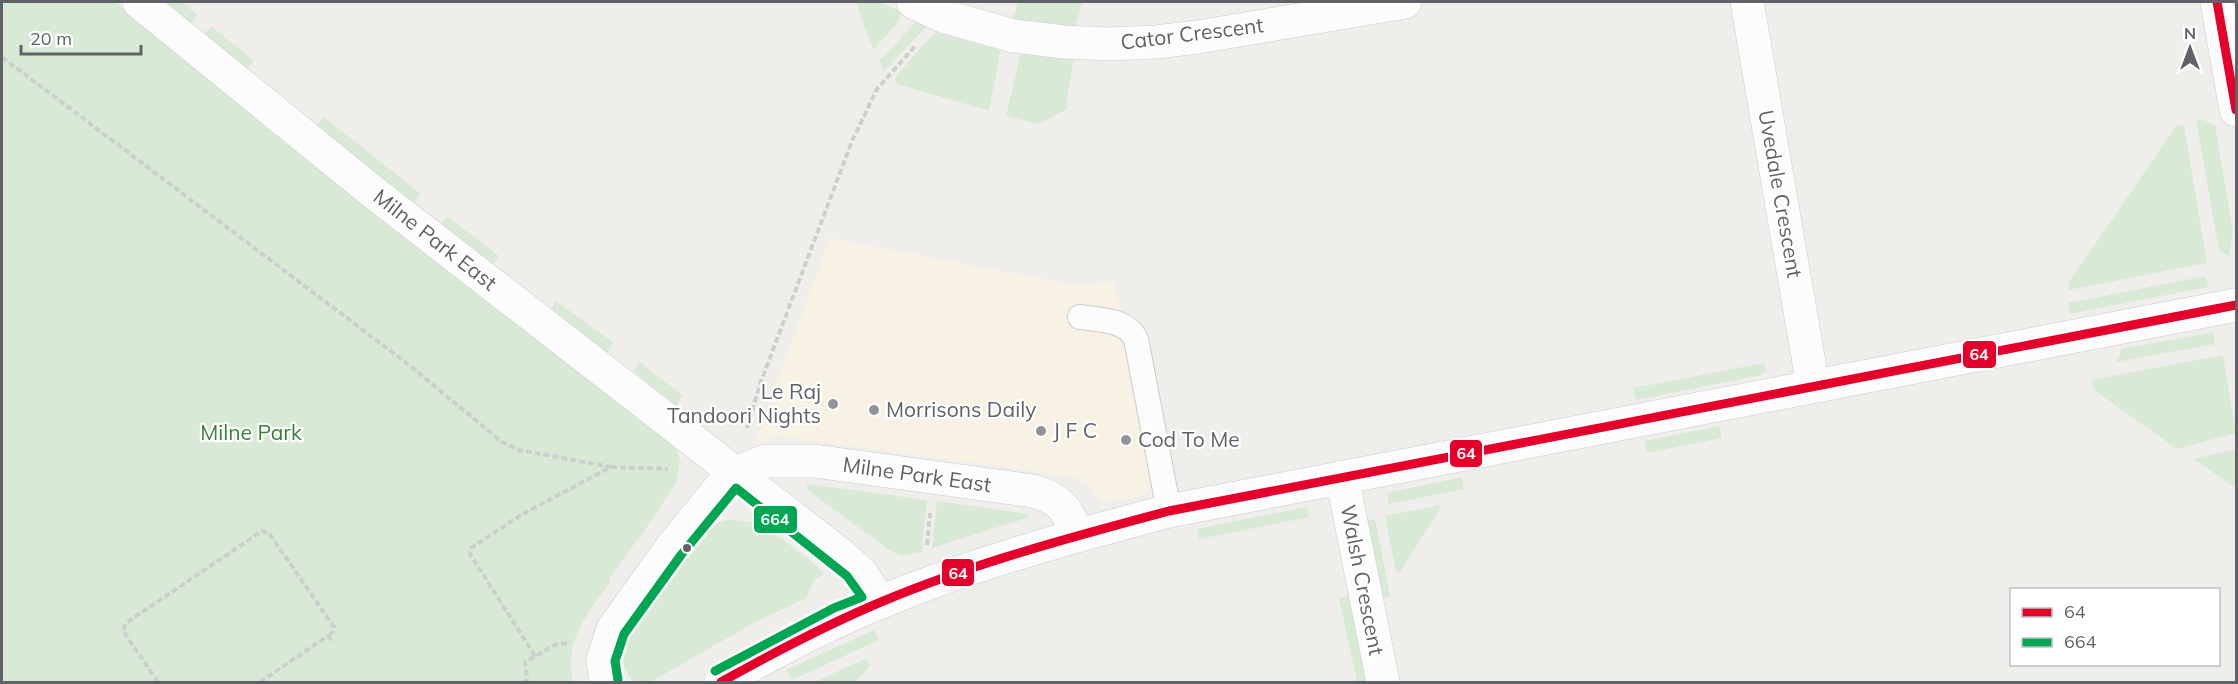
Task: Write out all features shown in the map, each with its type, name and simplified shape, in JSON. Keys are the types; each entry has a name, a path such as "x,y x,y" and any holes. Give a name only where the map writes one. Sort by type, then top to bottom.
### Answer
{"street":[{"name":"Milne Park East","path":"139,2 373,192 855,567 880,603"},
{"name":"Cator Crescent","path":"913,2 943,16 996,32 1039,40 1126,45 1198,36 1405,2"},
{"name":"Uvedale Crescent","path":"1747,2 1813,386"},
{"path":"2217,2 2236,110"},
{"path":"721,682 830,625 880,603 1021,552 1169,511 2236,305"},
{"name":"Milne Park East","path":"606,682 603,660 613,629 671,548 724,483 736,473 765,461 796,459 1033,491 1054,498 1068,513 1078,535"},
{"name":"Walsh Crescent","path":"1342,477 1383,682"}],"lane":[{"path":"1080,317 1120,324 1128,328 1136,339 1169,511"}],"path":[{"path":"736,473 760,384 833,187 866,110 877,89 943,16"},
{"path":"2,57 409,365 502,442 519,450 611,467 521,515 471,548 470,554 535,656"},
{"path":"927,586 926,569 934,477"},
{"path":"158,682 123,631 126,623 262,531 269,532 334,627 333,632 328,636 260,682"},
{"path":"328,636 333,643"},
{"path":"523,682 527,680 525,662 561,643 605,649"}],"shaded area":[{"path":"830,238 1074,285 1115,281 1151,481 1148,491 1139,497 1101,503 1091,486 1080,479 1069,476 777,436 752,451"}],"green space":[{"name":"Milne Park","path":"2,2 116,2 390,226 675,445 680,460 676,483 609,578 610,582 580,628 572,653 573,682 2,682"},
{"path":"164,2 182,2 198,15 191,24"},
{"path":"856,2 880,2 901,12 899,21 873,50"},
{"path":"1018,2 1083,2 1075,27 1044,25 1013,19"},
{"path":"918,20 928,25 884,71 880,60"},
{"path":"211,26 254,61 246,70 204,35"},
{"path":"938,29 1001,48 989,111 897,84 896,76"},
{"path":"1021,52 1074,58 1067,109 1039,124 1006,116"},
{"path":"324,117 421,194 414,203 316,126"},
{"path":"2196,120 2204,120 2215,125 2233,231 2229,256 2219,250"},
{"path":"2177,125 2184,126 2207,263 2068,290 2069,282"},
{"path":"447,216 499,256 492,266 440,226"},
{"path":"2206,276 2208,287 2070,314 2068,303"},
{"path":"556,301 614,343 607,353 550,310"},
{"path":"2213,332 2215,344 2116,362 2122,349"},
{"path":"2223,355 2236,433 2177,449 2094,390 2092,380"},
{"path":"640,362 683,396 676,405 633,371"},
{"path":"1764,363 1766,371 1761,375 1636,400 1633,388"},
{"path":"1720,426 1722,438 1647,453 1644,441"},
{"path":"2236,449 2236,488 2193,459"},
{"path":"1462,477 1464,489 1389,504 1387,493"},
{"path":"806,484 927,500 922,552 902,556 889,550 809,491"},
{"path":"937,501 1029,514 1027,518 932,548"},
{"path":"1440,505 1441,507 1400,572 1396,572 1385,516"},
{"path":"1307,507 1309,517 1199,539 1197,529"},
{"path":"1375,519 1390,596 1380,598 1366,521"},
{"path":"728,520 756,524 773,533 811,561 824,574 815,579 806,598 750,625 656,679 648,682 634,682 624,665 624,653 631,634 704,535 720,522"},
{"path":"1350,596 1368,682 1357,682 1339,598"},
{"path":"874,630 879,640 792,680 786,670"},
{"path":"865,659 870,665 856,682 814,682"}],"transit line":[{"name":"64","path":"2217,2 2236,110"},
{"name":"64","path":"721,682 820,630 916,588 1024,552 1169,511 2236,305"},
{"name":"664","path":"618,680 615,661 624,634 681,555 736,488 847,576 862,597 834,608 715,671"}],"place":[{"name":"Le Raj Tandoori Nights","path":"833,404"},
{"name":"Morrisons Daily","path":"874,410"},
{"name":"J F C","path":"1041,431"},
{"name":"Cod To Me","path":"1126,440"}]}
